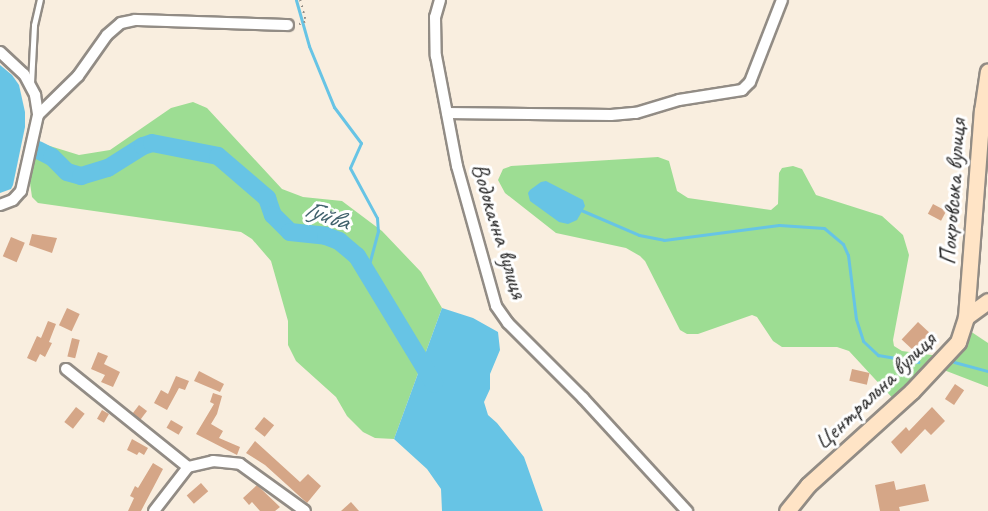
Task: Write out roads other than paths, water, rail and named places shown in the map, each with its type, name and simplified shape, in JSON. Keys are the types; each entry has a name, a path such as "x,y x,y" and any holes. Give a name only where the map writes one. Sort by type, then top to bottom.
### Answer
{"street":[{"name":"Водокачна вулиця","path":"440,0 435,16 435,49 457,166 496,306 508,323 583,398 687,511"},
{"path":"447,113 611,115 636,113 679,100 742,90 750,82 782,0"},
{"path":"39,115 78,76 114,27 121,23 135,20 288,25"},
{"path":"0,52 15,64 31,84 39,115 21,191 13,200 0,205"},
{"name":"Покровська вулиця","path":"966,317 982,111 988,71"},
{"path":"966,317 988,301"},
{"name":"Центральна вулиця","path":"787,511 803,490 949,354 959,339 966,317"},
{"path":"66,369 188,466"},
{"path":"153,511 188,466 213,460 240,464 306,511"}],"lane":[{"path":"31,84 34,25 40,0"}],"water":[{"path":"0,65 12,75 19,85 25,112 25,127 13,185 11,189 0,193"},
{"path":"546,181 583,200 585,206 577,220 568,224 559,222 530,201 528,193 530,190"},
{"path":"442,308 473,318 498,332 500,350 490,374 490,389 484,402 488,415 524,457 543,511 442,511 441,489 427,469 394,439"}],"waterway":[{"path":"296,0 309,46 334,107 361,143 350,168 377,218 378,231 367,272"},
{"name":"Гуйва","path":"38,150 52,157 67,172 81,176 108,168 143,146 152,143 218,156 267,198 273,215 290,232 326,236 339,241 357,256 434,383"},
{"path":"581,210 639,235 664,240 779,225 824,228 843,244 848,255 856,319 863,341 878,355 918,362"},
{"path":"954,362 988,371"}]}
